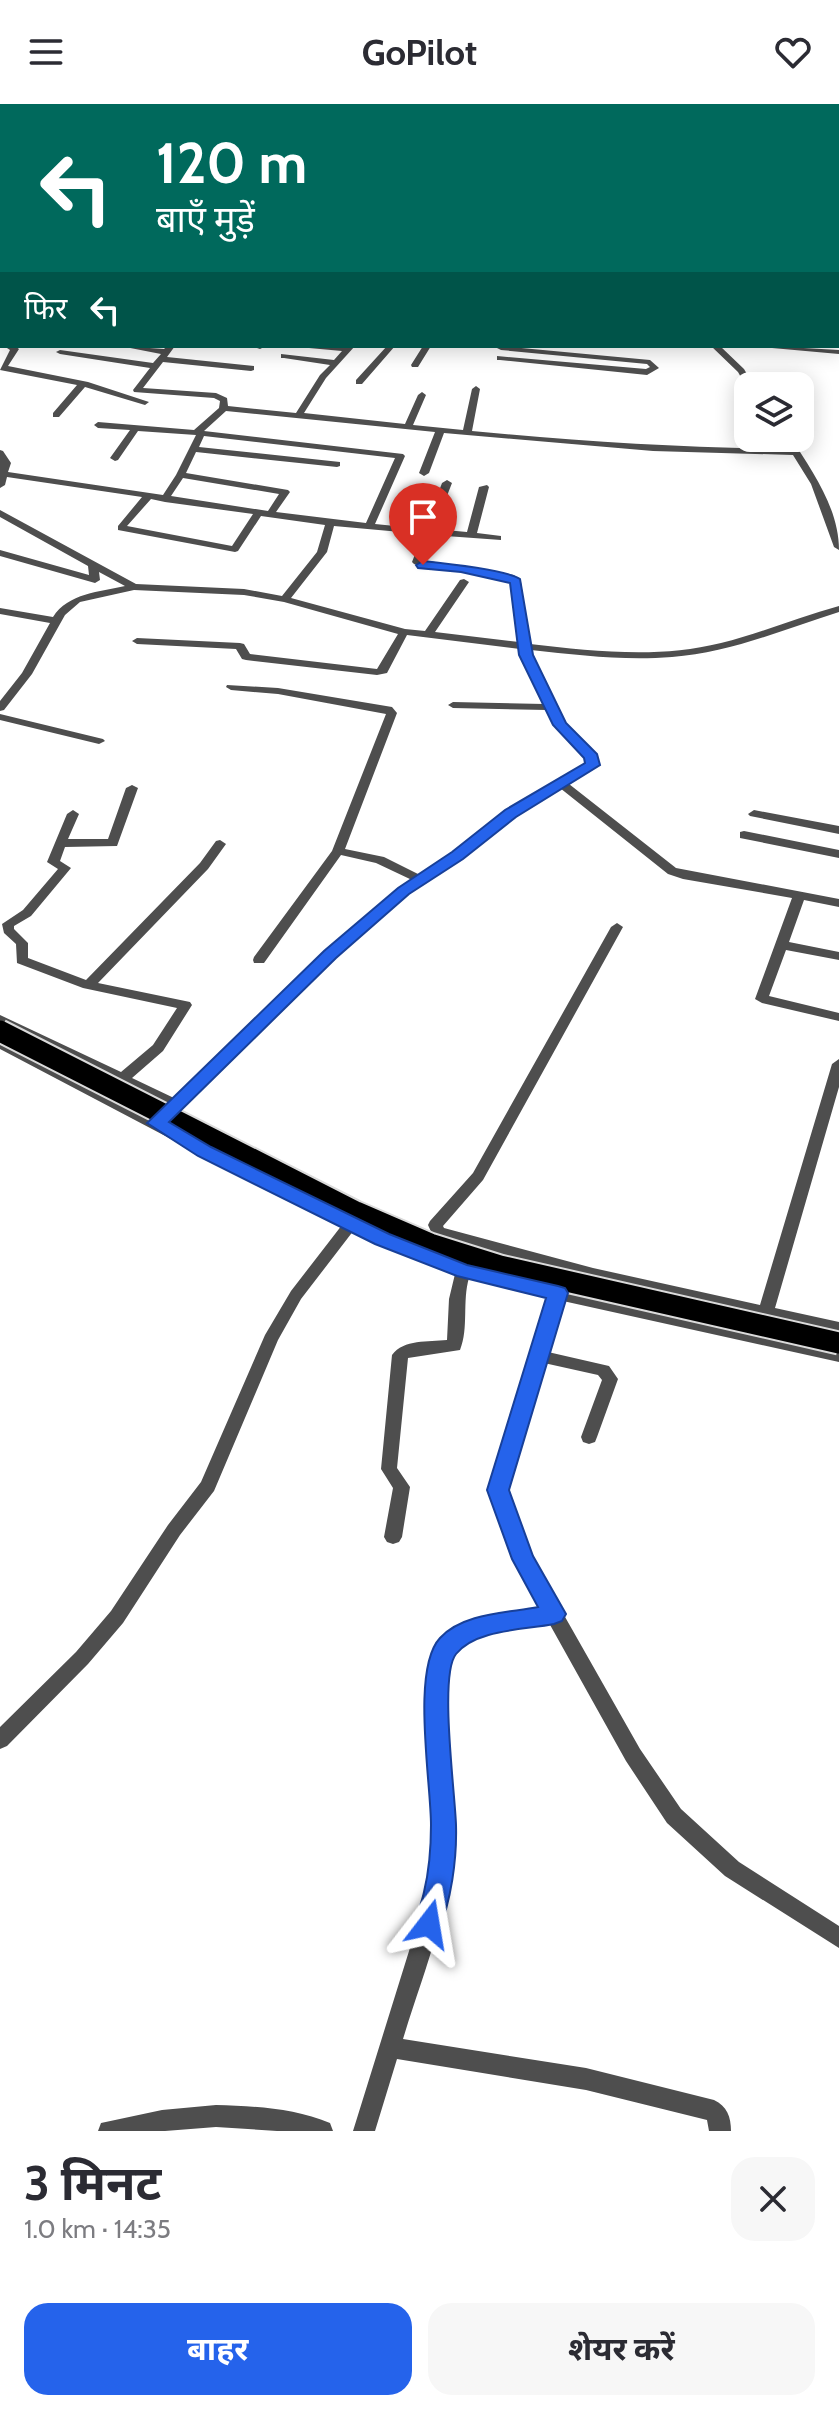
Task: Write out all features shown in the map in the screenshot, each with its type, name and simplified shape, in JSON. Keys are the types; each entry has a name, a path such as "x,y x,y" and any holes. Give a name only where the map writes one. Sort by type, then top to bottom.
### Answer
{"main road":[{"path":"0,1031 356,1212 430,1244 500,1266 839,1343"}],"street":[{"path":"13,348 15,349 3,368 83,384 145,402"},
{"path":"132,348 163,356"},
{"path":"299,415 350,348"},
{"path":"359,382 389,348"},
{"path":"415,365 426,348"},
{"path":"717,348 742,372"},
{"path":"794,348 839,352"},
{"path":"60,352 163,356 251,368"},
{"path":"500,355 646,362 655,368 647,372 500,355"},
{"path":"163,356 137,391 216,396 224,400 223,408 199,433 181,475 165,499"},
{"path":"284,356 336,363"},
{"path":"56,415 83,384"},
{"path":"467,432 476,389"},
{"path":"408,426 422,395"},
{"path":"223,408 467,432 734,451"},
{"path":"98,425 400,456 369,527"},
{"path":"115,458 136,428"},
{"path":"424,473 441,429"},
{"path":"193,449 337,464"},
{"path":"796,452 816,484 839,547"},
{"path":"0,453 6,463 0,485"},
{"path":"5,474 330,523 498,538"},
{"path":"148,496 121,528 235,549 285,492 181,475"},
{"path":"157,1123 330,955 421,880 458,856 510,813 590,768 593,761 567,735 525,648 516,582 510,577 418,564 447,483"},
{"path":"471,536 484,487"},
{"path":"0,513 134,587"},
{"path":"285,599 322,552 330,523"},
{"path":"0,553 95,580"},
{"path":"93,563 95,580"},
{"path":"85,598 86,589 95,580 111,574"},
{"path":"428,635 464,582"},
{"path":"0,708 27,674 56,621 77,600 134,587 244,592 285,599 404,632 610,656 674,654 721,646 839,609"},
{"path":"0,611 56,621"},
{"path":"137,641 240,646 246,657 377,672 383,671 404,632"},
{"path":"231,687 302,694 391,711 338,851 259,960"},
{"path":"453,705 552,707"},
{"path":"0,717 99,741"},
{"path":"562,784 672,871 839,903"},
{"path":"61,843 113,843 132,788"},
{"path":"73,814 53,862 65,868 27,913 8,924 8,930 22,943 22,960 88,985 185,1005 158,1048 122,1079"},
{"path":"754,814 839,830"},
{"path":"744,835 839,854"},
{"path":"88,985 204,866 220,844"},
{"path":"338,851 380,860 421,880"},
{"path":"799,896 762,999 839,1017"},
{"path":"617,927 478,1176 435,1225 436,1228 441,1235 593,1274 839,1328"},
{"path":"781,945 839,956"},
{"path":"0,1019 177,1105"},
{"path":"0,1043 350,1225 464,1271 839,1356"},
{"path":"766,1312 839,1064"},
{"path":"0,1740 82,1658 117,1617 174,1530 208,1486 271,1339 296,1295 350,1225"},
{"path":"393,1537 402,1487 389,1469 400,1355 407,1350 454,1346 458,1320 456,1288 464,1271"},
{"path":"558,1293 498,1490 523,1559 633,1755 674,1816 732,1869 839,1938"},
{"path":"539,1356 603,1370 609,1375 589,1437"},
{"path":"364,2131 438,1890 444,1827 436,1697 439,1662 448,1645 473,1629 554,1614"},
{"path":"390,2047 629,2089 714,2111 720,2120 720,2131"},
{"path":"109,2131 191,2116 322,2131"}],"route":[{"path":"423,565 469,570 490,577 510,577 516,582 526,655 560,725 591,757 592,765 510,813 458,856 404,891 330,955 157,1123 205,1151 382,1239 464,1271 558,1293 498,1490 523,1559 554,1614 473,1629 459,1635 448,1645 439,1662 436,1697 444,1827 438,1890 429,1924"}]}
